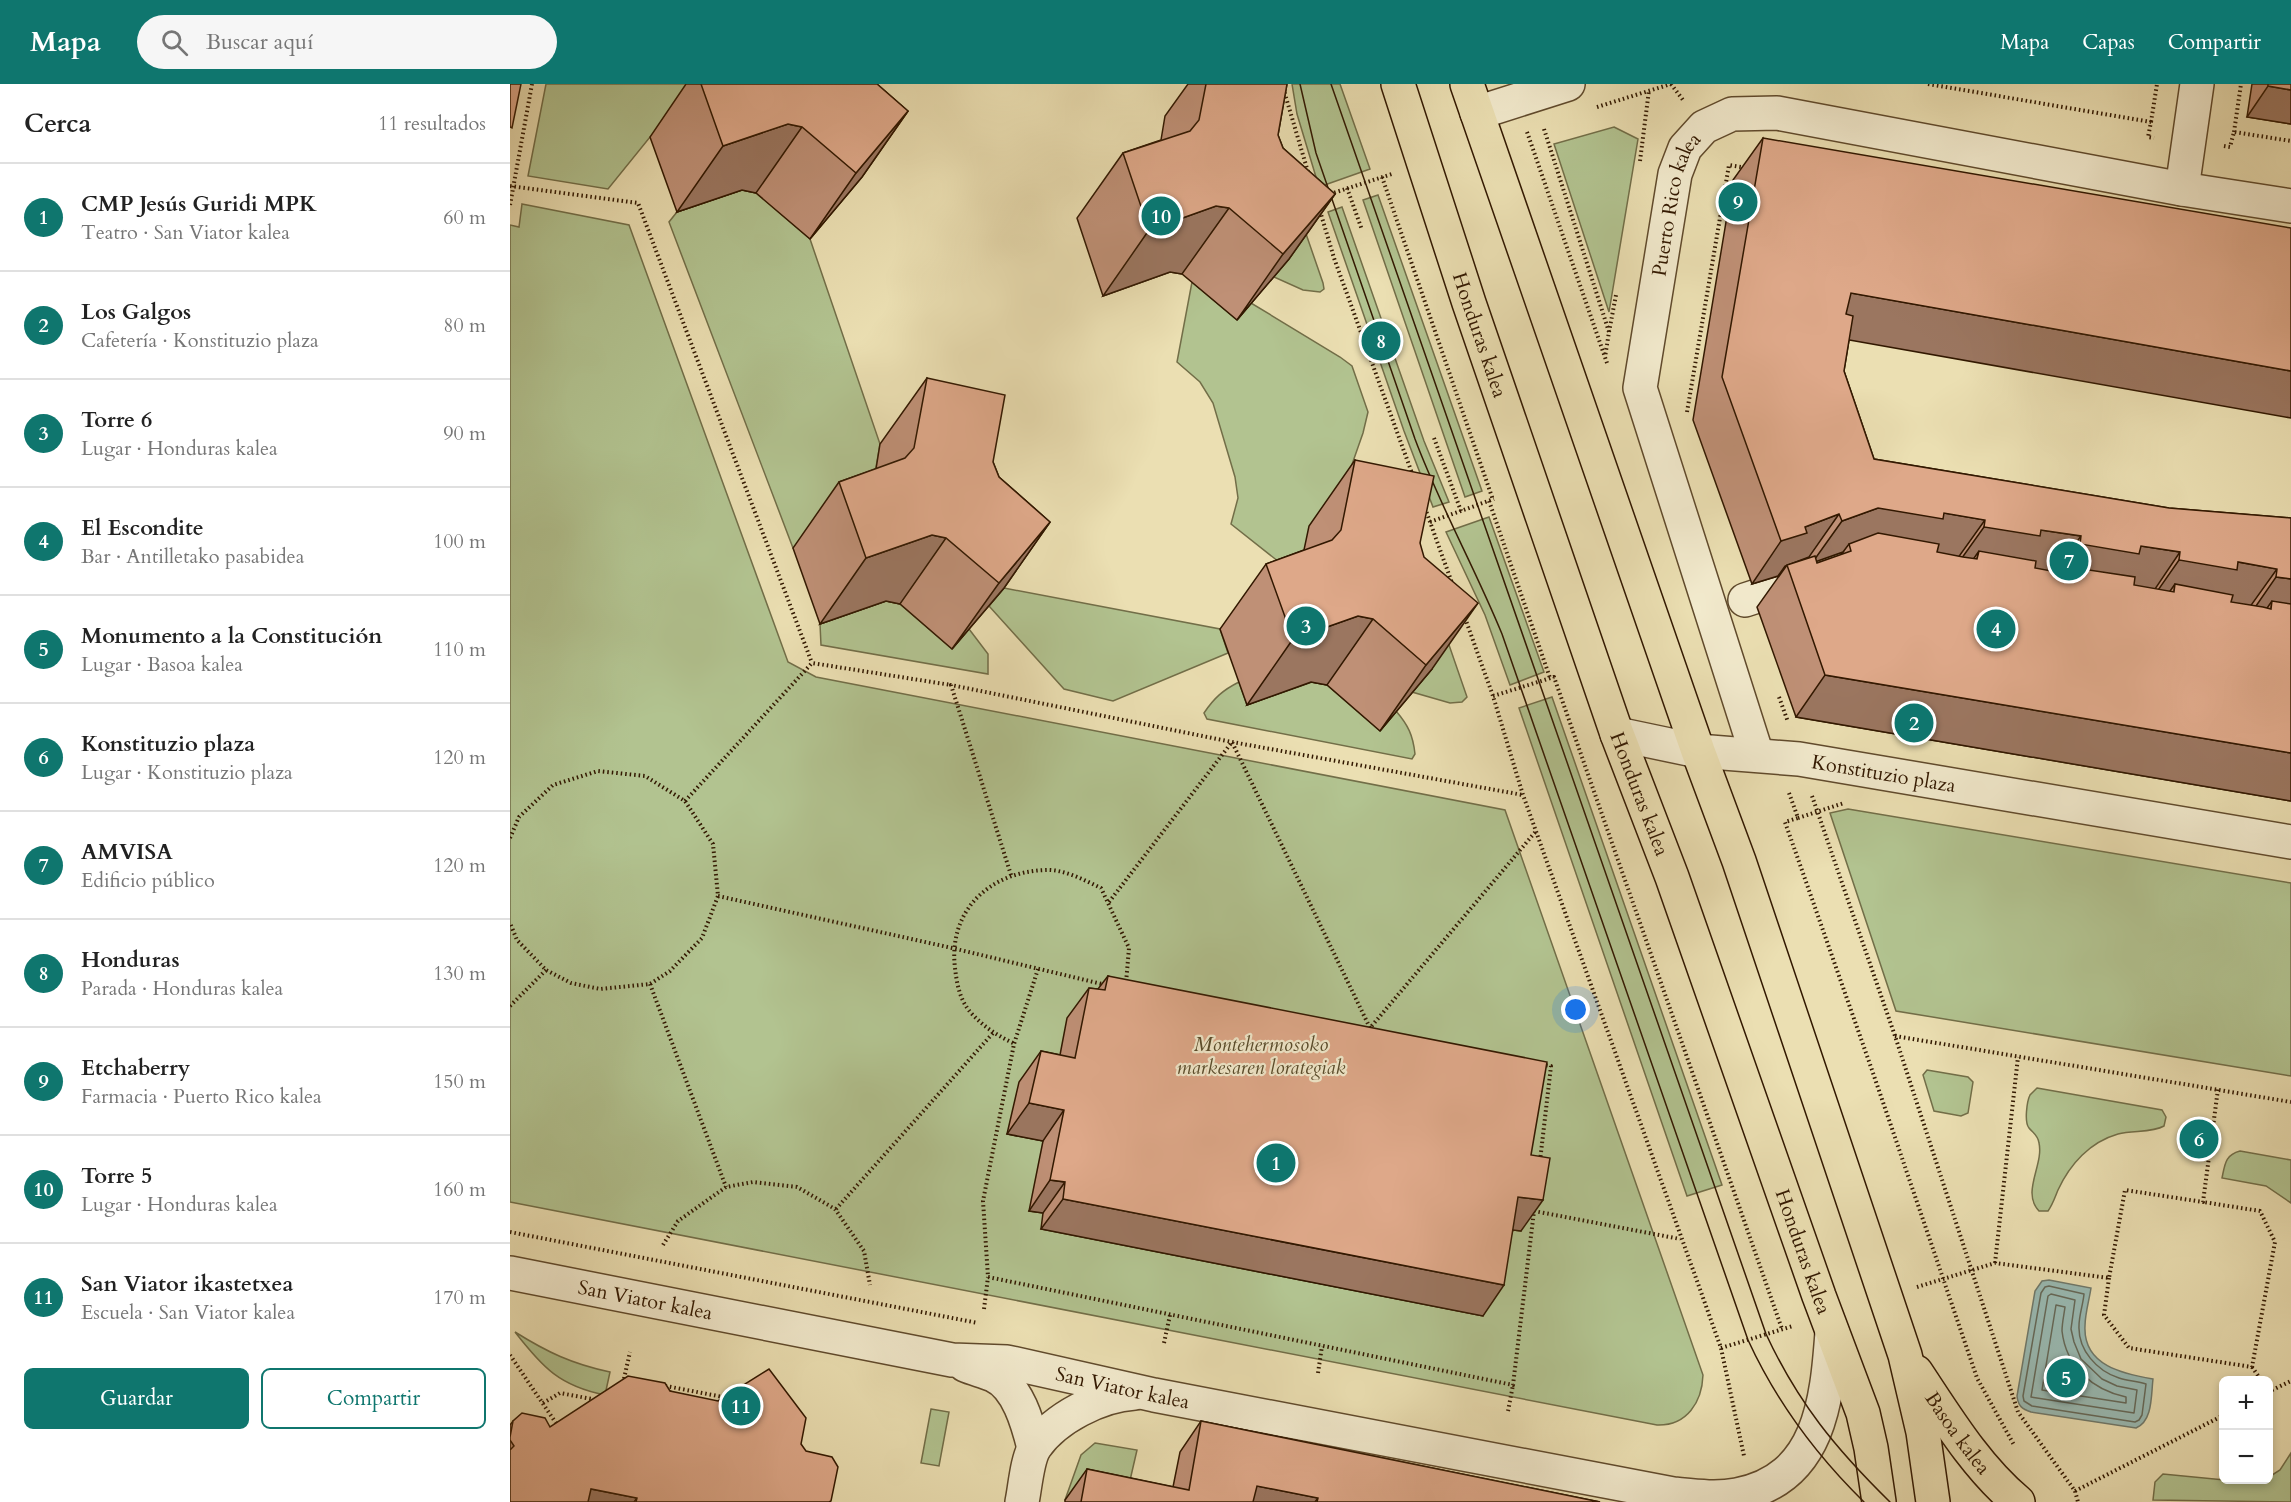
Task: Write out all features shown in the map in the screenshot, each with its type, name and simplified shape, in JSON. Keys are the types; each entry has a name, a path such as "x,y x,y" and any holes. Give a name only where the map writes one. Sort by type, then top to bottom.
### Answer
{"main road":[{"name":"Honduras kalea","path":"1398,84 1468,303 1617,734 1672,877 1829,1324 1863,1413 1879,1502"},
{"path":"1472,99 1698,751 1739,861 1905,1355 1923,1432 1933,1502"},
{"name":"Basoa kalea","path":"1905,1355 1976,1457 2006,1492 2018,1502"}],"street":[{"path":"1472,99 1517,100 1568,84"},
{"path":"2182,189 2197,84"},
{"name":"Puerto Rico kalea","path":"1766,757 1640,388 1675,174 1685,147 1704,127 1732,114 1777,113 2182,189 2291,207"},
{"path":"1745,600 1838,569"},
{"name":"Konstituzio plaza","path":"1617,734 1698,751 1799,759 2291,842"},
{"name":"San Viator kalea","path":"510,1274 952,1360 1007,1362 1146,1393 1673,1494 1712,1497 1748,1497 1783,1477 1810,1443 1828,1389 1829,1324"},
{"path":"952,1360 995,1376 1012,1393 1023,1410 1034,1448 1022,1502"},
{"path":"1034,1448 1065,1419 1087,1405 1124,1394 1146,1393"}],"path":[{"path":"510,205 532,84"},
{"path":"1282,84 1310,178"},
{"path":"1596,107 1671,84"},
{"path":"1928,84 2151,122"},
{"path":"2157,84 2148,137 2230,147 2241,84"},
{"path":"1517,100 1604,357"},
{"path":"2234,132 2291,141"},
{"path":"1686,420 1729,165 1752,169"},
{"path":"1382,177 1550,678"},
{"path":"512,186 638,202 812,663"},
{"path":"1347,189 1362,230"},
{"path":"1319,209 1334,258 1414,480"},
{"path":"1434,438 1461,512"},
{"path":"1422,501 1454,588"},
{"path":"1462,609 1493,696 1523,795 1720,1348 1744,1459 1748,1497"},
{"path":"812,663 951,685 1232,742 1523,795"},
{"path":"685,801 812,663"},
{"path":"1493,696 1554,677 1782,1329"},
{"path":"951,685 1011,875"},
{"path":"1109,902 1232,742"},
{"path":"1232,742 1370,1028"},
{"path":"1766,757 1798,818 1785,822 1977,1378 2017,1454"},
{"path":"510,838 519,817 553,785 598,771 645,776 685,801 712,844 717,896 702,938 670,971 650,984 600,989 571,983 546,970 517,940 510,923"},
{"path":"1370,1028 1537,830"},
{"path":"1014,1044 993,1033 971,1014 957,988 952,948 959,924 979,894 1011,875 1046,870 1074,875 1101,888 1129,948 1125,990"},
{"path":"717,896 952,948 1114,987"},
{"path":"984,1309 988,1277 982,1201 1014,1044 1038,969"},
{"path":"510,1006 546,970"},
{"path":"650,984 726,1187"},
{"path":"1359,1026 1382,1031"},
{"path":"835,1209 993,1033"},
{"path":"2078,1502 2075,1491 2018,1412 1895,1036 2291,1102"},
{"path":"1995,1263 2018,1057"},
{"path":"1539,1167 1551,1066 1540,1064"},
{"path":"2203,1202 2218,1089"},
{"path":"663,1245 678,1221 726,1187 753,1182 797,1187 835,1209 864,1251 870,1285"},
{"path":"2252,1367 2129,1348 2104,1314 2125,1190 2260,1210 2275,1242 2252,1367 2258,1376"},
{"path":"1508,1411 1535,1200"},
{"path":"1534,1211 1681,1239"},
{"path":"1885,1297 1995,1263 2109,1278"},
{"path":"988,1277 1513,1385"},
{"path":"1164,1343 1170,1314"},
{"path":"1720,1348 1782,1329 1829,1324"},
{"path":"1318,1373 1322,1346"},
{"path":"622,1389 630,1352"},
{"path":"510,1355 560,1428"},
{"path":"2273,1390 2291,1381"},
{"path":"675,1396 664,1393 666,1386 731,1399"},
{"path":"543,1403 560,1393 600,1400"},
{"path":"2075,1491 2219,1418"}],"green space":[{"path":"546,84 730,84 650,137 608,189 528,176"},
{"path":"1292,84 1340,84 1370,169 1319,187 1297,114"},
{"path":"1257,92 1323,283 1324,289 1320,292 1303,290 1274,277"},
{"path":"1614,127 1638,139 1609,312 1554,144"},
{"path":"742,190 756,193 810,239 880,444 868,514 859,524 793,548 669,222 677,212"},
{"path":"1378,195 1482,491 1465,497 1363,200"},
{"name":"Montehermosoko markesaren lorategiak","path":"522,204 629,225 788,662 816,677 1505,810 1703,1375 1696,1403 1684,1417 1668,1424 1657,1425 510,1202 510,225 519,227"},
{"path":"1342,207 1424,441 1449,502 1433,507 1404,431 1328,212"},
{"path":"1192,282 1237,320 1251,303 1352,366 1368,412 1363,433 1329,530 1298,577 1231,524 1238,498 1235,477 1213,403 1200,382 1177,362"},
{"path":"1399,500 1467,697 1462,702 1450,703 1412,692 1432,669"},
{"path":"1489,517 1544,672 1510,685 1485,615 1446,532"},
{"path":"1004,588 1220,629 1228,653 1113,701 1064,689 989,606"},
{"path":"886,601 900,604 952,649 969,629 988,654 988,674 821,645 820,624"},
{"path":"1239,682 1247,705 1312,682 1327,685 1380,731 1396,711 1409,731 1415,754 1412,759 1207,719 1204,713 1211,703 1224,691"},
{"path":"1552,697 1722,1185 1687,1196 1519,708"},
{"path":"1848,809 2291,883 2291,1076 1896,1011 1830,813"},
{"path":"1927,1070 1968,1077 1973,1082 1968,1113 1961,1116 1934,1111 1923,1075"},
{"path":"2037,1088 2162,1110 2166,1117 2164,1126 2154,1130 2118,1134 2098,1142 2068,1171 2048,1211 2039,1211 2034,1204 2032,1187 2039,1160 2039,1143 2027,1125 2026,1117 2030,1095"},
{"path":"2240,1151 2291,1160 2291,1203 2266,1186 2222,1178 2225,1164 2231,1155"},
{"path":"515,1332 560,1356 610,1372 605,1395 576,1386 554,1374"},
{"path":"931,1409 949,1412 939,1466 921,1463"},
{"path":"1095,1443 1137,1450 1125,1502 1065,1500 1081,1455"},
{"path":"2291,1453 2291,1502 2153,1500 2155,1482 2163,1474 2219,1479 2219,1484 2273,1484 2273,1474 2280,1470"}],"water":[{"path":"2049,1280 2091,1288 2085,1321 2086,1340 2098,1359 2118,1371 2153,1379 2148,1414 2142,1425 2136,1428 2031,1412 2019,1405 2017,1396 2035,1291 2042,1281"}],"building":[{"path":"510,84 521,84 512,128 510,127"},
{"path":"701,84 877,84 908,111 856,173 802,127 788,124 723,146"},
{"path":"1206,84 1287,84 1278,135 1283,148 1335,194 1283,254 1229,208 1216,206 1149,230 1123,153 1190,131 1199,120"},
{"path":"2268,84 2291,84 2291,90 2268,86"},
{"path":"1763,138 2291,228 2291,371 1851,293 1846,314 1853,316 1844,371 1874,459 2169,508 2291,518 2291,579 2276,577 2277,569 2238,562 2237,570 2179,560 2180,552 2141,546 2139,554 2080,544 2081,536 2041,530 2040,536 1984,527 1985,520 1944,513 1943,519 1878,508 1842,521 1839,514 1805,527 1807,533 1781,541 1722,377"},
{"path":"927,378 1005,395 993,462 999,477 1050,522 999,583 946,538 932,535 866,558 839,482 905,458 914,448"},
{"path":"1355,460 1434,476 1420,543 1424,557 1478,603 1426,665 1373,619 1358,616 1293,639 1266,564 1332,540 1341,530"},
{"path":"1878,533 1939,544 1937,552 1963,557 1977,559 1979,551 2036,561 2035,568 2062,573 2075,575 2076,568 2135,577 2134,585 2174,592 2175,584 2233,595 2231,602 2271,609 2272,601 2291,604 2291,753 1825,675 1787,565 1815,556 1817,563 1851,551 1849,544"},
{"path":"1108,976 1547,1062 1531,1155 1550,1158 1543,1200 1518,1197 1504,1285 1063,1199 1065,1182 1050,1180 1064,1110 1029,1103 1041,1051 1075,1058 1089,988 1105,990"},
{"path":"769,1369 806,1418 801,1444 806,1451 832,1457 838,1467 831,1501 636,1502 637,1498 591,1489 588,1502 510,1502 510,1450 514,1446 510,1437 513,1421 522,1413 545,1418 550,1427 628,1376 665,1383 670,1391 718,1401"},
{"path":"1201,1421 1600,1502 1317,1502 1318,1498 1257,1486 1253,1502 1081,1502 1087,1469 1189,1490"}],"tram line":[{"path":"1300,84 1316,153 1415,439 1502,634 1748,1340 1771,1385 1799,1427 1829,1465 1864,1502"},
{"path":"1331,84 1766,1334 1805,1404 1835,1444 1890,1502"}],"place":[{"name":"Etchaberry","path":"1738,202"},
{"name":"Torre 5","path":"1161,216"},
{"name":"Honduras","path":"1381,341"},
{"name":"AMVISA","path":"2069,561"},
{"name":"Torre 6","path":"1306,626"},
{"name":"El Escondite","path":"1996,629"},
{"name":"Los Galgos","path":"1914,723"},
{"name":"Konstituzio plaza","path":"2199,1139"},
{"name":"CMP Jesús Guridi MPK","path":"1276,1163"},
{"name":"Monumento a la Constitución","path":"2066,1378"},
{"name":"San Viator ikastetxea","path":"741,1406"}]}
